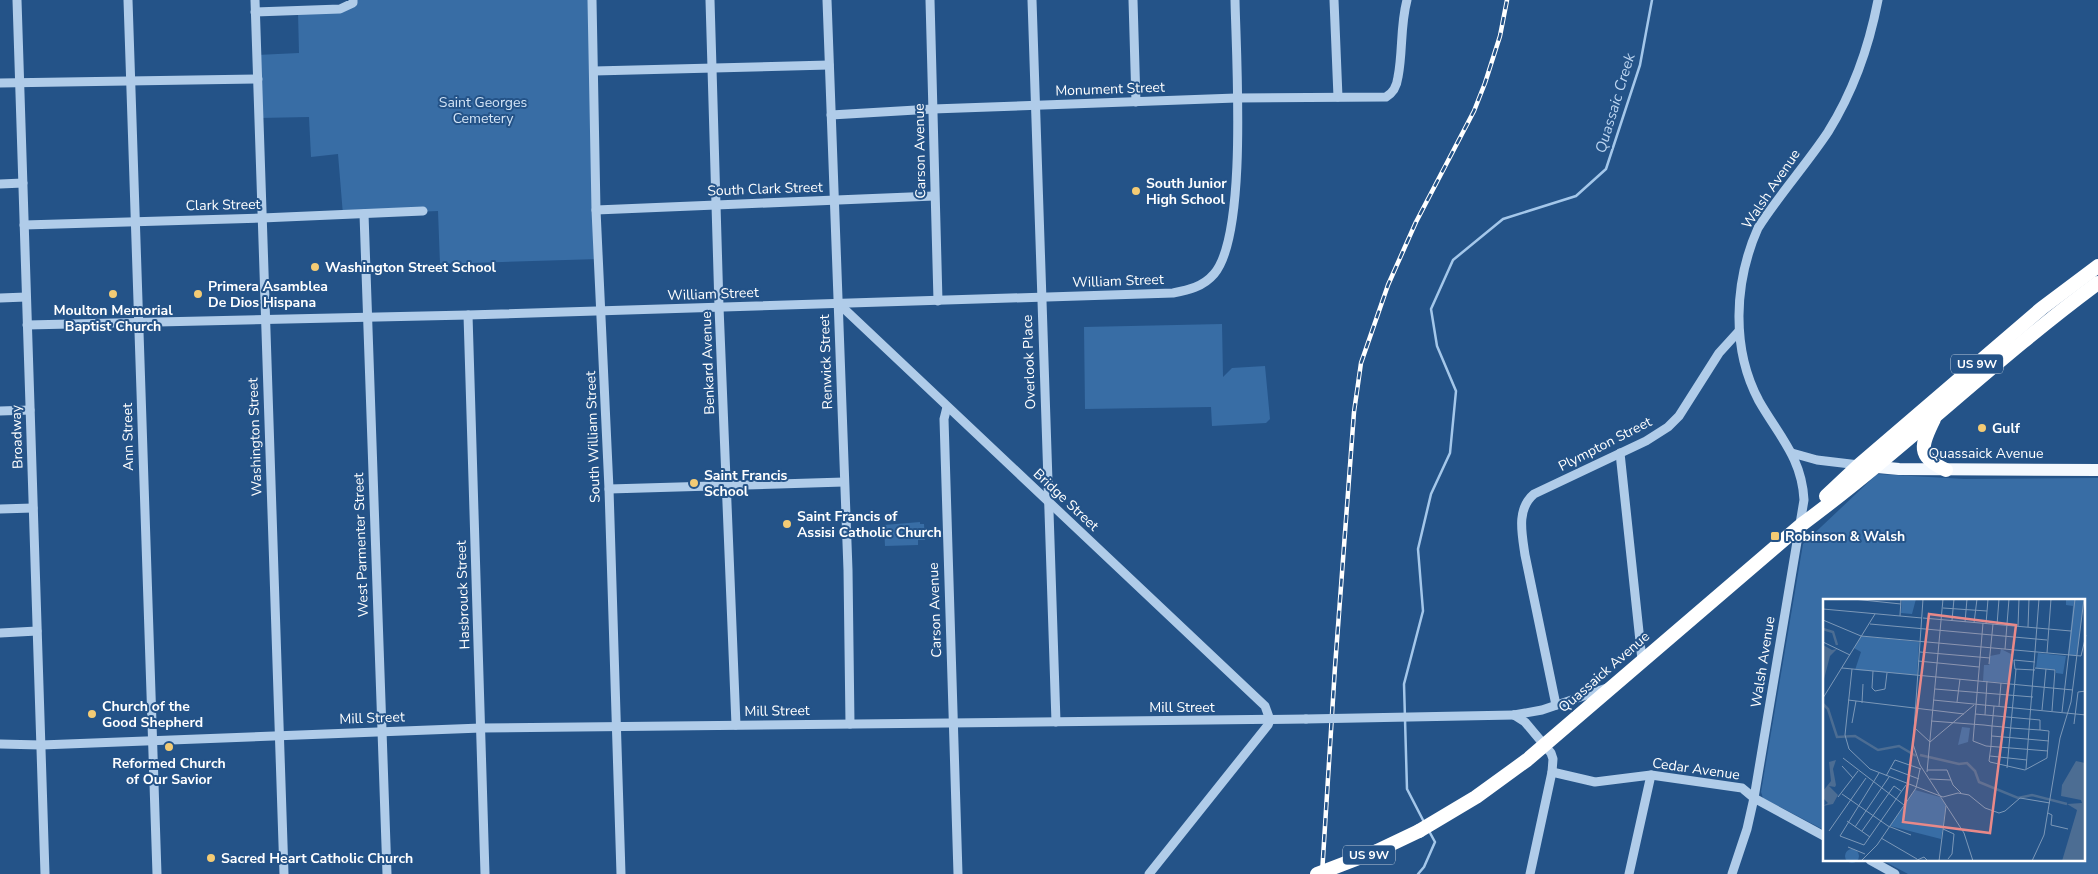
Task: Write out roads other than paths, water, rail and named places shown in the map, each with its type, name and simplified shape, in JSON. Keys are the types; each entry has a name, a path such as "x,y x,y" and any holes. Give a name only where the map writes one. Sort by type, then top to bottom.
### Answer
{"highway":[{"name":"US 9W","path":"1860,465 2042,308 2098,266"},
{"name":"US 9W","path":"1874,467 2054,316 2098,283"},
{"path":"1937,414 1925,439 1924,447 1929,460 1946,470"},
{"name":"Quassaick Avenue","path":"1801,525 1820,502 1860,465"},
{"name":"Quassaick Avenue","path":"1317,874 1377,851 1419,831 1458,808 1508,774 1801,525 1874,467"}],"main road":[{"name":"Quassaick Avenue","path":"1860,465 1946,470 2098,470"}],"street":[{"name":"Broadway","path":"17,0 45,874"},
{"name":"Ann Street","path":"128,0 143,505 157,874"},
{"name":"Washington Street","path":"255,0 284,874"},
{"path":"255,12 340,10 354,3 353,0"},
{"name":"South William Street","path":"592,0 596,210 609,488 620,874"},
{"name":"Benkard Avenue","path":"710,0 719,307 736,725"},
{"name":"Renwick Street","path":"827,0 850,648 850,724"},
{"name":"Carson Avenue","path":"930,0 938,300"},
{"name":"Overlook Place","path":"1032,0 1056,722"},
{"path":"1134,0 1136,102"},
{"name":"William Street","path":"27,326 838,304 1173,293 1193,289 1215,274 1223,261 1228,246 1236,181 1235,0"},
{"path":"1334,0 1338,97"},
{"name":"Monument Street","path":"831,116 933,109 1236,98 1389,95 1398,78 1402,22 1407,0"},
{"name":"Walsh Avenue","path":"1732,874 1747,829 1754,798 1801,525 1804,489 1792,453 1764,409 1745,368 1739,331 1744,275 1751,244 1766,216 1827,132 1844,104 1865,52 1878,0"},
{"path":"594,71 830,65"},
{"path":"0,83 258,79"},
{"path":"0,184 23,183"},
{"name":"South Clark Street","path":"596,210 934,196"},
{"name":"Clark Street","path":"24,225 423,211"},
{"name":"West Parmenter Street","path":"364,214 386,874"},
{"path":"0,298 26,297"},
{"name":"Bridge Street","path":"838,304 1265,706 1270,720"},
{"name":"Hasbrouck Street","path":"468,315 485,874"},
{"name":"Plympton Street","path":"1556,705 1525,556 1522,518 1524,506 1534,494 1646,441 1674,422 1719,353 1739,331"},
{"name":"Carson Avenue","path":"947,407 944,419 958,874"},
{"path":"0,411 30,410"},
{"path":"1620,452 1642,660"},
{"path":"1792,453 1817,460 1860,465"},
{"path":"609,488 844,482"},
{"path":"0,509 33,508"},
{"path":"0,633 37,631"},
{"name":"Mill Street","path":"0,744 153,741 481,728 1270,720 1514,715 1556,705 1614,685"},
{"path":"1514,715 1525,722 1553,759 1552,772 1530,874"},
{"path":"1149,874 1232,772 1270,720"},
{"name":"Cedar Avenue","path":"1552,772 1595,782 1651,775 1742,788 1754,798 1823,835"},
{"path":"1629,874 1651,775"},
{"path":"1874,862 1895,874"}],"waterway":[{"name":"Quassaic Creek","path":"1424,822 1407,789 1404,684 1423,611 1418,549 1431,494 1450,453 1456,391 1437,346 1431,309 1453,260 1503,219 1576,196 1606,169 1640,65 1652,0"},
{"name":"Quassaic Creek","path":"1418,874 1424,867 1435,842 1429,831"}],"railway":[{"path":"1322,874 1354,412 1361,363 1388,285 1416,222 1474,111 1500,36 1507,0"}],"place":[{"name":"South Junior High School","path":"1136,191"},
{"name":"Washington Street School","path":"315,267"},
{"name":"Moulton Memorial Baptist Church","path":"113,294"},
{"name":"Primera Asamblea De Dios Hispana","path":"198,294"},
{"name":"Gulf","path":"1982,428"},
{"name":"Saint Francis School","path":"694,483"},
{"name":"Saint Francis of Assisi Catholic Church","path":"787,524"},
{"name":"Robinson & Walsh","path":"1775,536"},
{"name":"Church of the Good Shepherd","path":"92,714"},
{"name":"Reformed Church of Our Savior","path":"169,747"},
{"name":"Sacred Heart Catholic Church","path":"211,858"}],"park label":[{"name":"Saint Georges Cemetery","path":"483,110"}]}
